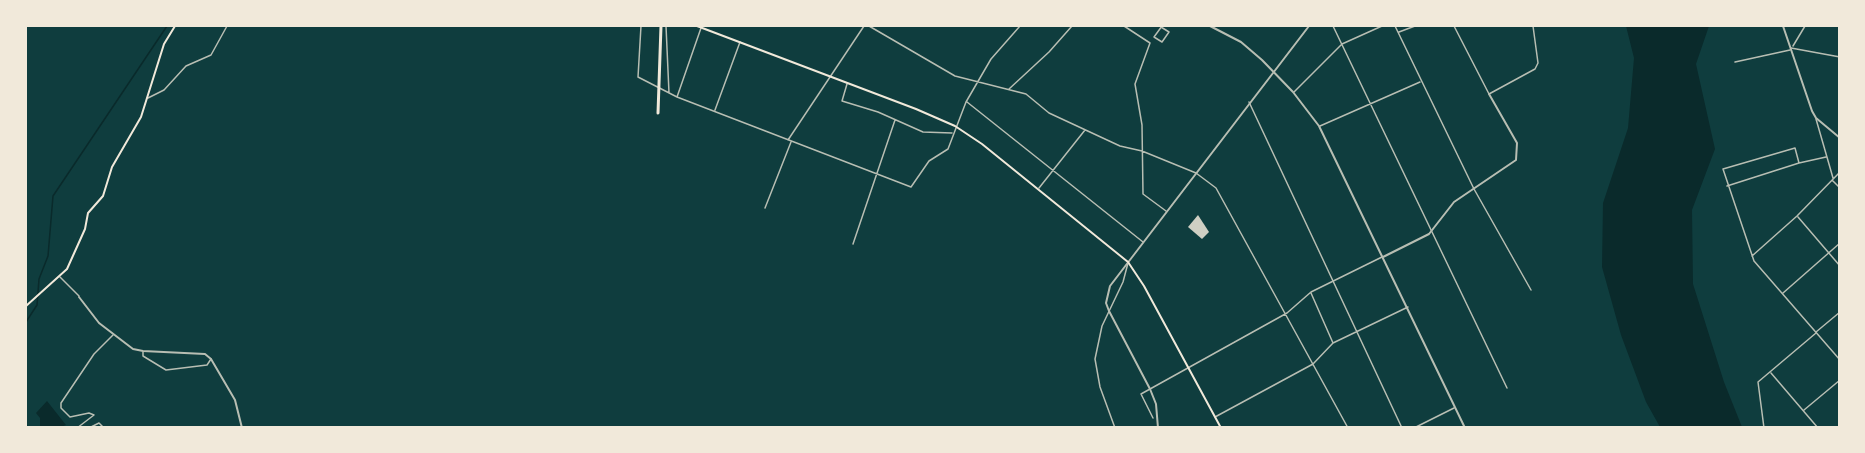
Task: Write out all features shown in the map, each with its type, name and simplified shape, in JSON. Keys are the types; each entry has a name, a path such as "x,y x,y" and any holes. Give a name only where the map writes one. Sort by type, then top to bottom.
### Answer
{"highway":[{"path":"658,113 661,26"}],"main road":[{"path":"26,306 60,277 67,268 85,229 88,213 103,196 112,167 148,98 164,44 175,26"},
{"path":"697,26 741,41 955,126 982,144 1128,262 1144,286 1221,428"}],"street":[{"path":"148,98 164,90 186,66 211,56 227,26"},
{"path":"641,26 638,77 677,97 911,187 929,161 948,149 966,102 991,59 1020,26"},
{"path":"666,26 669,93"},
{"path":"677,97 702,26"},
{"path":"765,208 790,140 864,26"},
{"path":"869,26 947,73 1026,94 1049,113 1120,146 1142,151 1196,172 1216,188 1287,313 1348,428"},
{"path":"1009,90 1015,81 1049,52 1072,26"},
{"path":"1124,26 1150,43 1135,84 1142,125 1144,196 1166,212"},
{"path":"1162,26 1169,32 1162,42 1154,37 1162,26"},
{"path":"1210,26 1241,42 1274,71 1319,126 1465,428"},
{"path":"1158,428 1156,404 1150,389 1106,303 1110,286 1309,26"},
{"path":"1333,26 1507,388"},
{"path":"1293,93 1342,44 1382,26"},
{"path":"1395,26 1474,189 1531,290"},
{"path":"1398,32 1415,26"},
{"path":"1153,418 1141,394 1287,313 1311,292 1432,232 1454,202 1512,165 1518,154 1517,143 1454,26"},
{"path":"1489,94 1535,69 1538,63 1533,26"},
{"path":"1783,26 1816,118 1833,179 1839,188"},
{"path":"1791,48 1804,26"},
{"path":"715,110 741,41"},
{"path":"1735,62 1791,48 1839,57"},
{"path":"1319,126 1370,102 1421,82"},
{"path":"848,83 842,100 895,119 923,132 953,133"},
{"path":"966,102 1143,242"},
{"path":"1249,102 1402,428"},
{"path":"1816,118 1839,138"},
{"path":"853,244 895,119"},
{"path":"1038,188 1085,130"},
{"path":"1799,163 1795,148 1723,169 1726,187 1752,257 1839,360"},
{"path":"1726,187 1799,163 1826,157"},
{"path":"1752,257 1797,216 1839,172"},
{"path":"1797,216 1839,266"},
{"path":"1782,294 1839,243"},
{"path":"1115,428 1100,387 1095,359 1100,334 1123,282 1128,262"},
{"path":"60,277 99,323 112,335 133,348 143,351 205,354 211,358 235,400 242,428"},
{"path":"1311,292 1333,343"},
{"path":"1215,417 1313,364 1333,343 1358,333 1408,307"},
{"path":"1764,428 1758,382 1839,312"},
{"path":"76,428 94,416 89,412 70,417 61,408 61,403 94,354 112,335"},
{"path":"143,351 143,356 166,370 207,365 211,358"},
{"path":"1771,373 1818,428"},
{"path":"1804,411 1839,380"},
{"path":"1414,428 1456,407"},
{"path":"89,428 99,423 104,428"}],"water":[{"path":"1626,26 1709,26 1696,64 1715,149 1692,210 1693,284 1724,382 1742,427 1660,427 1646,402 1621,335 1602,267 1603,203 1628,128 1634,58"},
{"path":"47,401 66,425 40,427 40,418 36,413"}],"building":[{"path":"1198,215 1209,232 1202,239 1188,227"}],"waterway":[{"path":"26,322 37,305 39,279 48,256 53,196 167,26"}]}
